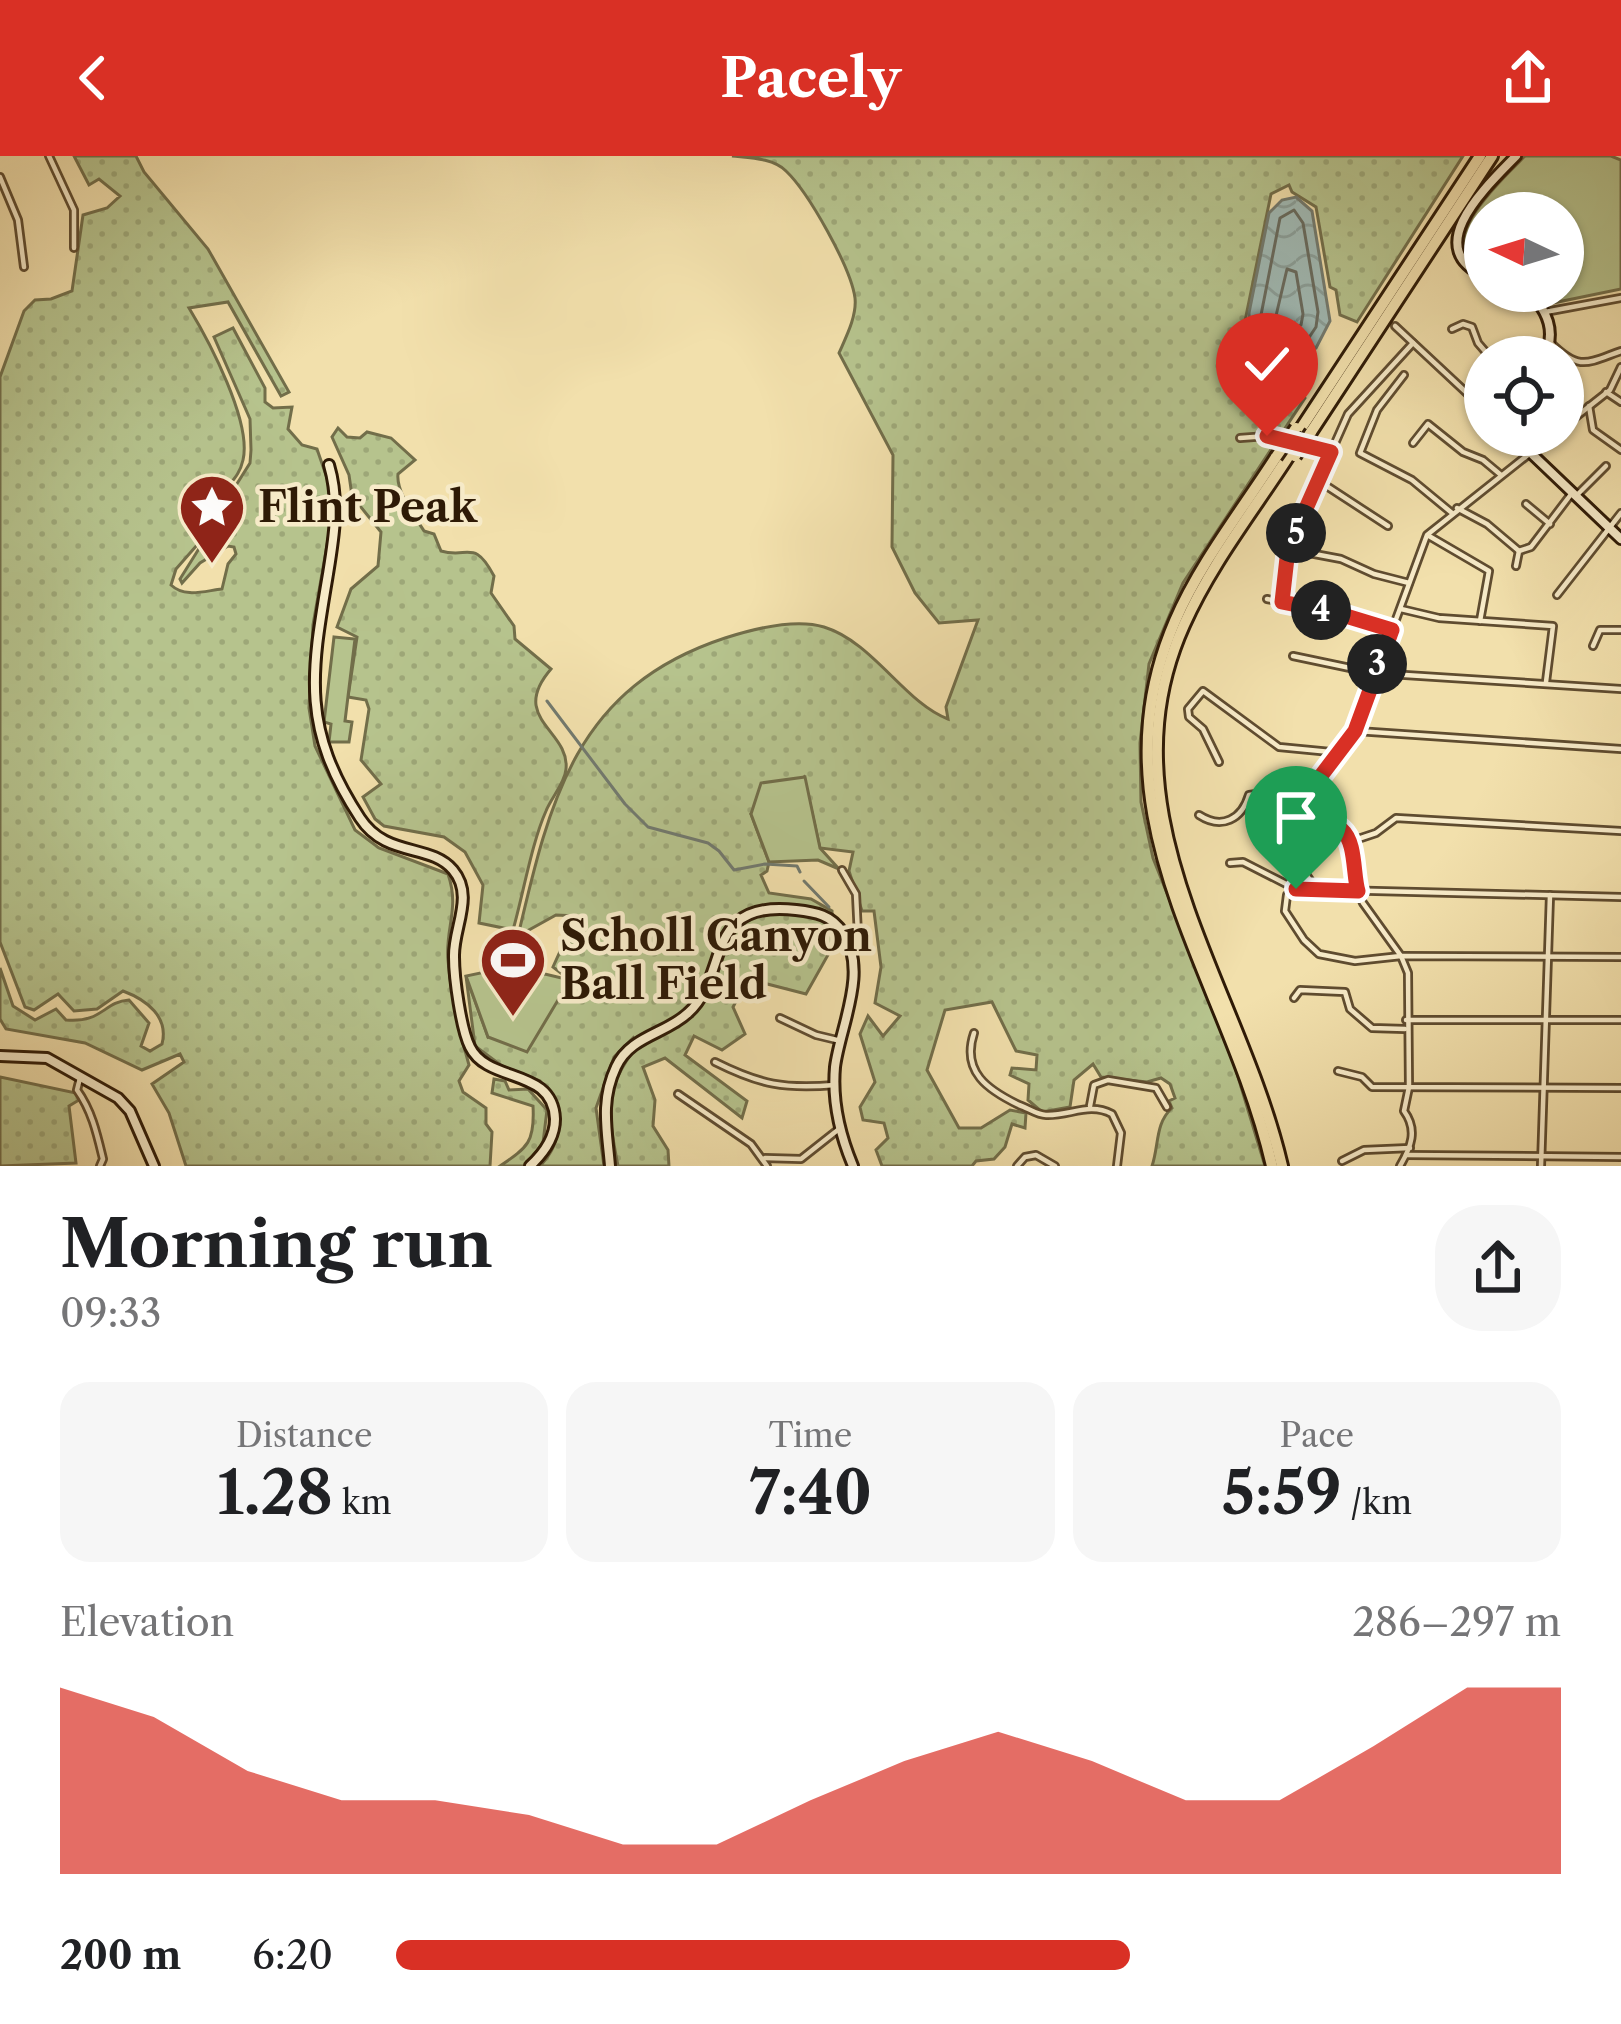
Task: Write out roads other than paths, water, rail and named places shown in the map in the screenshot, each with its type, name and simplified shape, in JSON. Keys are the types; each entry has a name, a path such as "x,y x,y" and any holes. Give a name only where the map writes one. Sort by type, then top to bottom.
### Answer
{"highway":[{"path":"1322,401 1480,174 1486,156"},
{"path":"1279,1166 1163,866 1148,790 1150,709 1168,637 1186,598 1486,156"},
{"path":"1279,1166 1266,1095 1176,862 1159,761 1168,689 1185,633 1303,430"}],"street":[{"path":"49,156 74,210 74,248"},
{"path":"1483,192 1516,156"},
{"path":"0,178 18,220 24,267"},
{"path":"1464,222 1458,231 1464,262"},
{"path":"1584,305 1621,299"},
{"path":"1545,312 1549,336"},
{"path":"1452,329 1463,324 1472,327 1475,336"},
{"path":"1395,326 1464,390"},
{"path":"1282,602 1288,549 1348,414 1413,343"},
{"path":"1584,362 1621,350"},
{"path":"1584,410 1606,392 1621,367"},
{"path":"1404,375 1371,422 1360,453 1412,480 1454,510 1487,524 1519,551"},
{"path":"1374,385 1386,398"},
{"path":"1606,392 1621,402"},
{"path":"1589,406 1593,430 1621,450"},
{"path":"1413,443 1429,424 1501,475"},
{"path":"1240,438 1267,436 1331,452"},
{"path":"1400,1166 1408,1152 1411,1121 1404,1111 1408,973 1358,891 1343,830 1312,817 1307,808 1317,781 1355,731 1427,535 1525,456"},
{"path":"1532,456 1621,539"},
{"path":"329,465 335,527 313,686 324,752 369,830 393,846 439,860 457,874 464,899 454,963 469,1046 483,1063 536,1085 554,1111 551,1137 530,1166"},
{"path":"1519,551 1531,547 1574,495 1606,466"},
{"path":"1318,482 1388,526"},
{"path":"1526,504 1550,524"},
{"path":"1557,596 1621,513"},
{"path":"1427,535 1489,571 1480,621"},
{"path":"1288,549 1341,559 1408,583"},
{"path":"1516,566 1519,551"},
{"path":"1267,599 1392,630"},
{"path":"1401,610 1552,626 1546,684"},
{"path":"1593,646 1600,630 1621,630"},
{"path":"1293,656 1373,673 1621,689"},
{"path":"1219,762 1187,709 1203,691 1279,747 1341,753"},
{"path":"1355,731 1621,749"},
{"path":"1199,814 1210,822 1230,821 1245,810 1250,795 1270,792 1275,799 1270,820 1276,835 1303,864 1316,890"},
{"path":"1349,842 1376,833 1396,818 1621,831"},
{"path":"1230,863 1243,862 1296,889 1621,897"},
{"path":"842,870 856,894 858,935 849,943"},
{"path":"1296,889 1287,895 1285,911 1319,954 1355,961 1401,956 1621,957"},
{"path":"1540,1166 1550,895"},
{"path":"610,1166 603,1109 617,1064 640,1041 678,1021 696,1005 730,930 758,913 794,910 837,923 849,943 851,994 835,1084 839,1129 853,1166"},
{"path":"1294,998 1300,990 1337,988 1345,992 1350,1009 1372,1028 1406,1029"},
{"path":"780,1018 841,1041"},
{"path":"1406,1020 1621,1020"},
{"path":"974,1033 971,1064 991,1089 1040,1114 1101,1108 1117,1120 1121,1133 1117,1166"},
{"path":"0,1056 47,1058 125,1104 154,1166"},
{"path":"715,1061 775,1086 835,1084"},
{"path":"1338,1071 1362,1077 1368,1086 1621,1088"},
{"path":"81,1077 77,1090 92,1109 103,1160 100,1166"},
{"path":"1090,1108 1094,1085 1108,1080 1156,1088 1167,1107"},
{"path":"677,1094 741,1137 766,1166"},
{"path":"763,1158 801,1159 839,1129"},
{"path":"1342,1161 1364,1150 1621,1157"},
{"path":"1017,1166 1036,1154 1055,1166"}],"water":[{"path":"1296,197 1312,211 1330,321 1316,348 1291,358 1261,348 1250,332 1249,313 1269,213 1282,200"}],"waterway":[{"path":"547,701 648,827 708,843 734,870 765,864 797,866 800,872"},
{"path":"804,881 829,907"}],"place":[{"name":"Flint Peak","path":"212,566"},
{"name":"Scholl Canyon Ball Field","path":"513,1019"}]}
